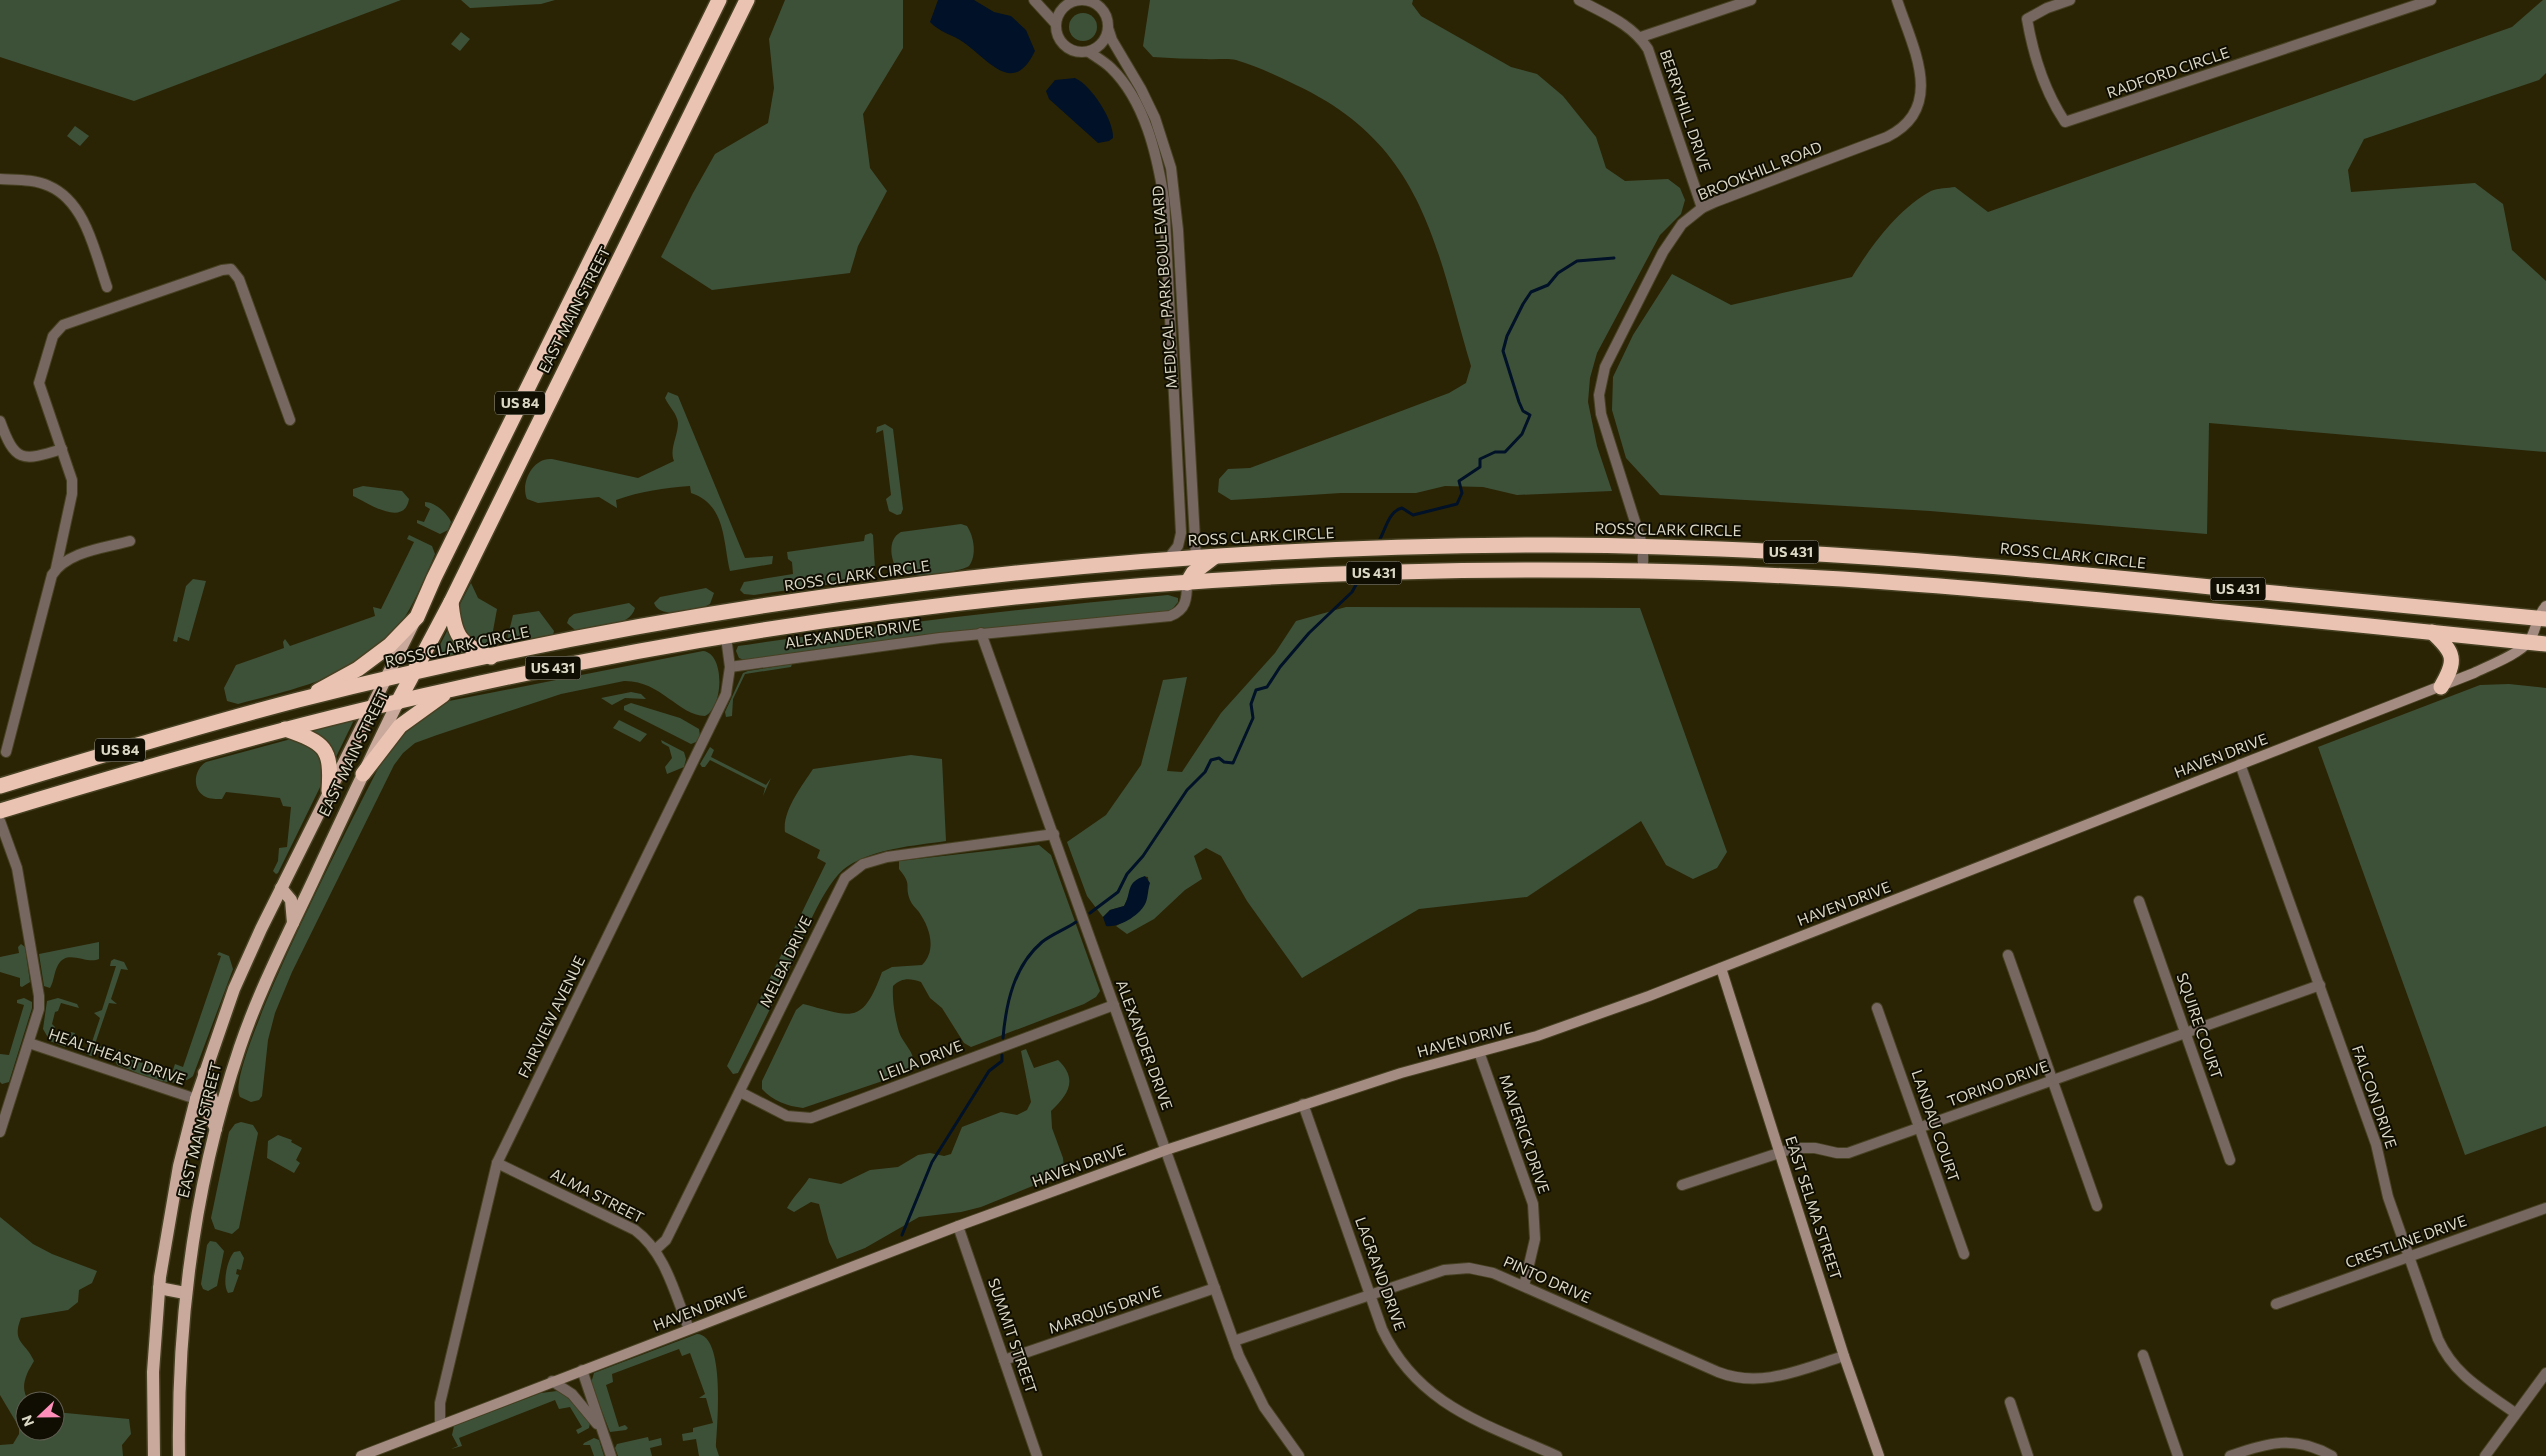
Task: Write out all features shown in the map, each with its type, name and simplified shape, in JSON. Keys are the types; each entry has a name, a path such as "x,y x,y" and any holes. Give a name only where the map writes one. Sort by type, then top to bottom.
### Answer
{"highway":[{"name":"EAST MAIN STREET","path":"416,617 719,0"},
{"name":"EAST MAIN STREET","path":"398,702 451,602 747,0"},
{"name":"ROSS CLARK CIRCLE","path":"0,786 204,725 306,698 491,657 724,613 991,576 1196,558 1477,546 1643,547 1838,554 2004,566 2214,587 2543,615"},
{"path":"1837,578 1838,554"},
{"path":"1187,583 1193,573 1214,557"},
{"path":"1161,585 1180,574 1196,558"},
{"name":"US 431","path":"398,702 452,689 726,637 1024,597 1187,583 1381,573 1643,570 1837,578 2012,591 2546,644"},
{"path":"2212,611 2214,587"},
{"path":"451,602 453,624 459,638 470,648 491,657"},
{"path":"724,613 726,637"},
{"name":"US 84","path":"306,698 374,658 416,617"},
{"path":"2432,632 2447,646 2452,656 2451,670 2441,687"},
{"path":"362,774 400,726 452,689"},
{"name":"US 84","path":"0,811 285,729 398,702"},
{"path":"285,729 314,740 321,745 329,761 329,791"},
{"path":"85,760 91,784"}],"main road":[{"name":"EAST MAIN STREET","path":"154,1456 153,1372 159,1288 179,1166 196,1099 234,989 281,888 329,791 340,775 416,617"},
{"name":"EAST MAIN STREET","path":"179,1456 179,1373 185,1293 195,1221 220,1112 240,1046 256,1004 362,774 398,702"},
{"path":"281,888 291,900 293,923"},
{"path":"204,1074 212,1099 220,1112"},
{"path":"196,1099 207,1111 216,1129"},
{"path":"159,1288 185,1293"}],"street":[{"path":"1034,0 1056,24 1058,36 1065,47 1077,52 1090,52 1104,40 1108,28 1106,16 1099,6 1087,1 1072,0 1064,7 1056,24"},
{"name":"BERRYHILL DRIVE","path":"1579,0 1629,26 1641,38 1655,63 1702,208"},
{"path":"1641,38 1751,0"},
{"name":"BROOKHILL ROAD","path":"1643,570 1643,547 1600,414 1599,395 1601,379 1614,347 1663,252 1682,224 1702,208 1887,137 1908,123 1920,102 1922,79 1897,0"},
{"name":"RADFORD CIRCLE","path":"2070,0 2047,8 2027,19 2031,40 2053,104 2065,122 2431,0"},
{"name":"MEDICAL PARK BOULEVARD","path":"1108,28 1112,40 1141,89 1155,118 1171,168 1178,222 1196,558"},
{"name":"MEDICAL PARK BOULEVARD","path":"1090,52 1111,68 1126,87 1148,131 1160,170 1164,208 1181,534 1178,546 1167,560"},
{"path":"0,178 35,181 51,186 64,196 85,224 108,287"},
{"path":"6,752 49,582 56,568 72,494 72,480 39,383 53,336 57,330 69,321 222,270 231,269 239,279 290,420"},
{"path":"0,421 8,444 21,456 35,458 62,449"},
{"path":"56,568 69,559 130,541"},
{"name":"ALEXANDER DRIVE","path":"730,667 981,634 1170,616 1179,613 1183,608 1187,600 1187,583"},
{"path":"2529,642 2543,615"},
{"name":"ALEXANDER DRIVE","path":"981,634 1234,1341 1264,1407 1299,1456"},
{"name":"FAIRVIEW AVENUE","path":"440,1425 440,1403 497,1163 726,694 730,667 726,637"},
{"name":"HAVEN DRIVE","path":"361,1456 958,1226 1166,1150 1303,1104 1564,1027 2441,687 2496,663 2529,642"},
{"name":"FALCON DRIVE","path":"2240,764 2376,1144 2388,1198 2446,1358 2459,1373 2515,1413"},
{"path":"0,821 17,868 39,996 39,1010 0,1132"},
{"name":"MELBA DRIVE","path":"655,1250 666,1240 840,886 853,870 863,864 887,857 1054,834"},
{"name":"SQUIRE COURT","path":"2139,901 2230,1160"},
{"path":"2008,954 2097,1206"},
{"name":"EAST SELMA STREET","path":"1720,968 1844,1356 1879,1456"},
{"name":"TORINO DRIVE","path":"1682,1185 1804,1147 1837,1154 1848,1153 2320,985"},
{"name":"LEILA DRIVE","path":"740,1092 787,1116 811,1118 1114,1004"},
{"name":"LANDAU COURT","path":"1877,1008 1964,1254"},
{"name":"HEALTHEAST DRIVE","path":"29,1043 196,1099"},
{"name":"MAVERICK DRIVE","path":"1479,1052 1533,1204 1535,1239 1524,1286"},
{"name":"LAGRAND DRIVE","path":"1303,1104 1382,1329 1394,1352 1410,1374 1428,1392 1461,1413 1557,1456"},
{"name":"ALMA STREET","path":"497,1163 635,1230 655,1250 689,1329"},
{"name":"CRESTLINE DRIVE","path":"2276,1304 2546,1208"},
{"name":"SUMMIT STREET","path":"958,1226 1037,1456"},
{"name":"PINTO DRIVE","path":"1234,1341 1444,1270 1461,1268 1494,1273 1718,1372 1738,1378 1770,1378 1844,1356"},
{"name":"MARQUIS DRIVE","path":"1004,1360 1215,1288"},
{"path":"2143,1355 2178,1456"},
{"path":"582,1370 611,1456"},
{"path":"2485,1456 2546,1373"},
{"path":"552,1381 572,1394 601,1428"},
{"path":"2010,1402 2028,1456"},
{"path":"2230,1456 2268,1444 2289,1441 2310,1445 2332,1456"}],"green space":[{"path":"0,0 401,0 134,101 0,57"},
{"path":"461,0 555,0 541,4 470,8"},
{"path":"785,0 903,0 903,48 863,114 870,168 887,191 858,246 850,273 712,290 661,257 715,154 768,123 774,88 769,39"},
{"path":"1150,0 1413,0 1412,4 1421,16 1511,67 1537,74 1563,96 1596,137 1606,168 1625,181 1668,179 1680,188 1685,200 1681,214 1660,235 1597,353 1590,378 1588,402 1597,446 1612,491 1517,495 1483,487 1445,486 1416,493 1341,493 1231,500 1218,492 1219,479 1228,469 1250,468 1449,393 1466,383 1471,366 1434,240 1418,203 1398,168 1372,137 1339,109 1296,85 1252,65 1233,59 1153,57 1143,46"},
{"path":"2543,0 2546,0 2546,73 2539,80 2364,139 2348,170 2351,192 2475,183 2503,204 2512,250 2546,281 2546,452 2209,423 2207,534 1930,511 1660,495 1626,458 1612,410 1613,377 1633,335 1672,274 1731,305 1852,277 1886,229 1907,208 1931,191 1955,187 1988,212 2512,27"},
{"path":"1083,13 1093,17 1097,27 1093,37 1083,41 1073,37 1069,27 1073,17"},
{"path":"461,32 470,39 460,51 451,44"},
{"path":"75,126 89,136 80,146 67,136"},
{"path":"668,392 678,396 745,558 773,556 772,564 730,571 724,536 717,515 702,498 691,493 690,486 634,494 616,500 617,508 599,497 538,503 527,499 525,486 530,472 539,462 545,459 638,478 674,461 673,447 678,423 665,398"},
{"path":"885,424 893,429 903,509 901,514 897,515 889,511 886,499 891,495 883,430 876,433 877,427"},
{"path":"363,486 402,491 409,499 406,507 400,512 393,513 376,508 353,496 353,489"},
{"path":"425,502 437,506 447,516 451,522 448,530 440,534 417,523 417,520 424,522 430,509 425,506"},
{"path":"961,524 967,526 973,541 974,551 969,566 955,571 935,574 914,575 899,573 891,551 893,540 901,532"},
{"path":"871,533 873,535 875,569 867,579 754,595 744,594 740,590 744,582 793,574 792,562 788,559 787,552 864,541 865,535"},
{"path":"409,535 432,546 435,554 410,609 390,637 357,663 319,681 238,704 227,701 224,688 236,665 284,648 283,642 285,639 290,646 375,616 373,607 381,609 414,542 407,539"},
{"path":"193,579 206,581 189,641 178,637 177,642 173,641 186,586"},
{"path":"471,583 478,598 497,609 490,647 484,648 465,638 457,610"},
{"path":"706,588 714,593 710,604 700,608 670,612 657,608 654,603 660,597"},
{"path":"1168,595 1178,598 1178,602 1169,613 744,660 739,658 736,651 738,646 845,631 1006,611"},
{"path":"629,603 635,608 632,615 619,623 575,630 567,623 574,614"},
{"path":"1346,607 1640,608 1727,852 1717,868 1693,879 1666,865 1641,821 1527,897 1419,909 1302,978 1247,901 1221,856 1206,848 1194,856 1202,879 1185,890 1154,919 1127,934 1116,926 1141,907 1147,894 1148,877 1139,879 1124,906 1110,910 1103,917 1087,896 1067,842 1106,815 1141,765 1163,680 1187,677 1167,771 1182,772 1221,713 1275,653 1296,621"},
{"path":"539,611 554,631 553,635 510,644 507,640 513,615"},
{"path":"449,627 467,652 467,656 441,662 434,657"},
{"path":"703,651 710,654 715,661 719,681 719,692 716,702 711,711 705,716 686,710 648,686 637,682 624,681 561,694 415,743 403,753 394,765 292,972 275,1013 268,1040 262,1096 259,1100 251,1102 240,1097 240,1076 271,990 348,827 382,761 400,733 438,705 449,701"},
{"path":"792,664 791,667 745,674 733,699 732,716 726,717 725,712 743,673"},
{"path":"2509,684 2546,688 2546,1126 2465,1155 2318,747 2480,685"},
{"path":"631,692 641,694 646,699 625,698 612,705 601,698"},
{"path":"631,703 680,718 699,729 700,736 696,742 691,744 624,710 624,706"},
{"path":"351,719 353,722 335,759 310,730"},
{"path":"619,720 647,734 640,742 613,728"},
{"path":"291,739 307,742 322,757 324,779 276,874 273,871 278,861 279,848 287,847 291,807 283,806 280,798 226,792 222,799 208,798 198,790 196,780 199,769 206,762"},
{"path":"661,740 684,752 686,759 684,767 667,774 665,767 672,758 669,747 662,743"},
{"path":"710,747 714,750 711,757 766,785 771,778 763,796 765,788 710,760 705,767 702,767 700,764"},
{"path":"911,755 942,759 946,841 883,851 870,855 848,866 839,874 821,900 738,1073 733,1074 727,1066 826,863 817,858 820,850 785,832 787,816 794,799 813,769"},
{"path":"1039,845 1051,855 1100,991 1096,997 1084,1004 971,1047 964,1043 942,1008 930,998 921,982 909,979 899,981 893,986 893,1003 899,1032 914,1060 912,1071 803,1108 781,1102 771,1097 762,1089 762,1081 796,1010 803,1004 844,1014 853,1013 861,1009 868,1002 882,972 892,967 922,965 927,959 931,946 929,932 923,918 910,900 907,882 899,869 899,861"},
{"path":"99,942 99,959 89,960 72,957 62,960 58,965 50,988 44,986 39,954"},
{"path":"21,944 25,947 30,982 22,987 20,986 20,978 0,972 0,957 19,953 18,947"},
{"path":"219,952 229,956 233,969 193,1076 185,1081 166,1082 117,1065 114,1056 116,1051 120,1049 123,1056 172,1073 175,1064 183,1067 221,956 217,955"},
{"path":"114,959 124,962 128,970 121,969 111,999 117,1004 109,1003 95,1044 102,1047 101,1052 91,1056 86,1054 83,1048 90,1048 100,1018 94,1013 102,1010 116,966 110,966 111,961"},
{"path":"24,998 32,1002 32,1008 9,1082 2,1084 0,1082 0,1054 9,1055 24,1005 17,1003 17,1000"},
{"path":"58,998 77,1004 79,1008 61,1003 58,1011 55,1012 52,1024 55,1027 54,1033 69,1038 71,1032 75,1033 72,1043 65,1047 50,1041 43,1029 47,1001"},
{"path":"1026,1049 1034,1068 1058,1060 1068,1074 1069,1086 1062,1099 1051,1111 1052,1128 1063,1158 1064,1169 1057,1176 981,1207 961,1212 919,1217 865,1248 837,1259 829,1242 819,1204 811,1202 794,1212 787,1208 809,1178 841,1184 870,1170 898,1167 918,1155 930,1153 944,1156 951,1154 962,1127 1001,1112 1017,1115 1027,1110 1031,1102 1021,1051"},
{"path":"241,1122 253,1125 258,1133 239,1228 232,1234 215,1229 211,1218 229,1132 235,1124"},
{"path":"278,1135 292,1140 291,1142 302,1148 296,1160 300,1163 294,1173 267,1158 268,1141"},
{"path":"0,1217 33,1244 52,1254 97,1271 92,1283 79,1290 78,1302 68,1310 21,1318 18,1326 19,1338 34,1361 26,1376 24,1391 15,1391 15,1420 0,1395"},
{"path":"210,1241 216,1242 224,1251 217,1286 208,1291 203,1289 201,1284 207,1245"},
{"path":"240,1251 244,1258 241,1270 237,1269 236,1274 239,1275 233,1292 228,1293 225,1284 227,1266 234,1252"},
{"path":"697,1334 706,1338 712,1349 716,1365 718,1403 716,1447 719,1456 699,1456 696,1439 683,1441 682,1434 693,1432 693,1428 713,1423 706,1398 699,1398 705,1394 690,1353 682,1356 679,1349 612,1374 613,1382 606,1385 619,1427 625,1425 628,1428 626,1430 610,1432 591,1383 594,1373"},
{"path":"557,1391 569,1396 590,1423 589,1428 578,1434 576,1430 582,1427 570,1407 559,1409 555,1400 459,1438 462,1446 451,1449 458,1446 452,1435 454,1426 541,1393"},
{"path":"65,1413 129,1419 131,1434 122,1445 123,1456 0,1456 0,1445 13,1444 15,1441 65,1441"},
{"path":"648,1437 649,1441 661,1438 662,1445 650,1448 652,1456 618,1456 615,1448 617,1444"},
{"path":"594,1438 599,1440 604,1456 594,1456 590,1445 583,1445"}],"water":[{"path":"938,0 974,0 994,12 1011,16 1026,30 1035,51 1027,65 1018,72 1009,73 1000,70 963,42 938,28 930,22"},
{"path":"1075,78 1088,88 1106,113 1113,138 1109,141 1098,143 1049,99 1046,91 1055,80"},
{"path":"1145,876 1150,883 1147,900 1143,907 1129,920 1117,925 1106,926 1103,917 1110,910 1124,906 1134,881"}],"waterway":[{"path":"1380,539 1388,520 1402,508 1413,515 1457,504 1462,493 1459,481 1480,467 1480,459 1495,452 1505,452 1522,434 1530,415 1523,411 1519,402 1503,351 1507,336 1531,292 1548,285 1558,273 1577,261 1614,258"},
{"path":"1090,913 1118,892 1127,874 1143,856 1187,790 1205,772 1211,760 1219,758 1224,762 1233,763 1253,718 1251,704 1256,690 1267,687 1280,667 1309,633 1352,592 1357,583"},
{"path":"1003,1038 1009,999 1018,974 1025,962 1042,942 1076,922"},
{"path":"902,1235 932,1162 989,1071 1002,1061 1002,1055"}]}
